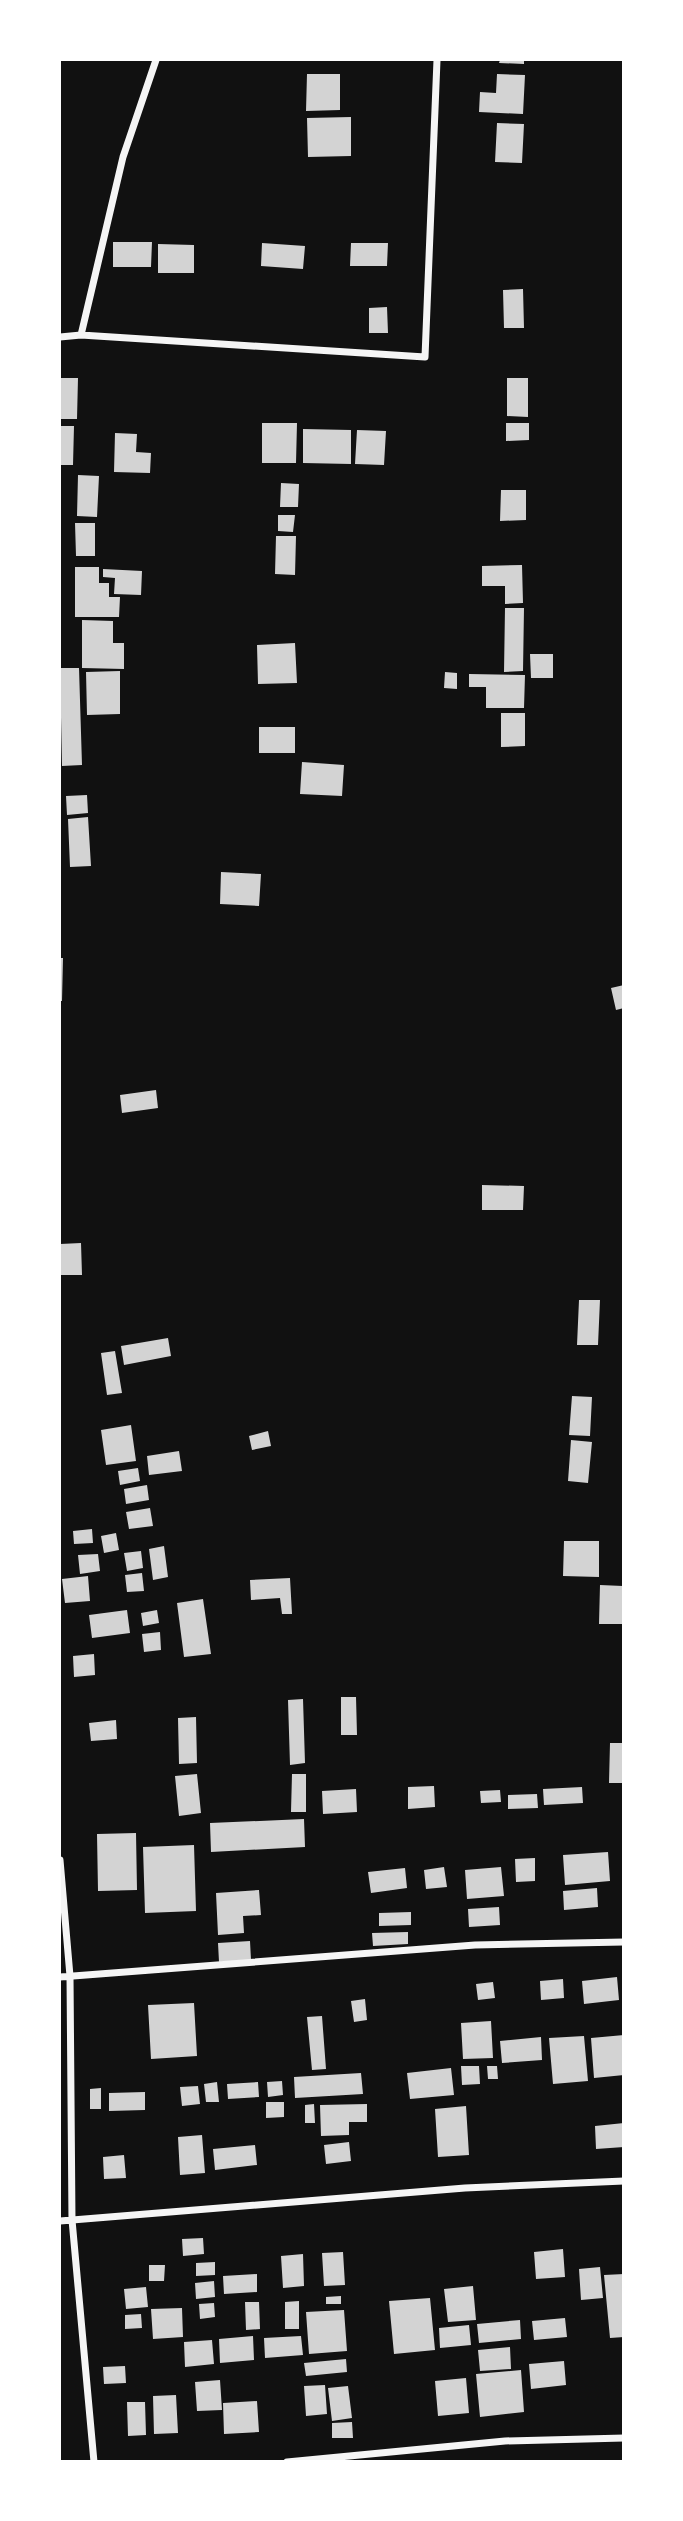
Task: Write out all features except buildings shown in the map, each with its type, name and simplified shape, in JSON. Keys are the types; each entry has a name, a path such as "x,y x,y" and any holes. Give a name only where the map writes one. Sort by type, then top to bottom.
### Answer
{"street":[{"path":"81,335 123,157 156,60"},
{"path":"60,337 81,335 425,357 437,60"},
{"path":"60,1860 70,1976 72,2220 94,2462"},
{"path":"60,1977 475,1945 624,1942"},
{"path":"60,2221 464,2188 624,2181"},
{"path":"287,2462 505,2441 624,2438"}]}
